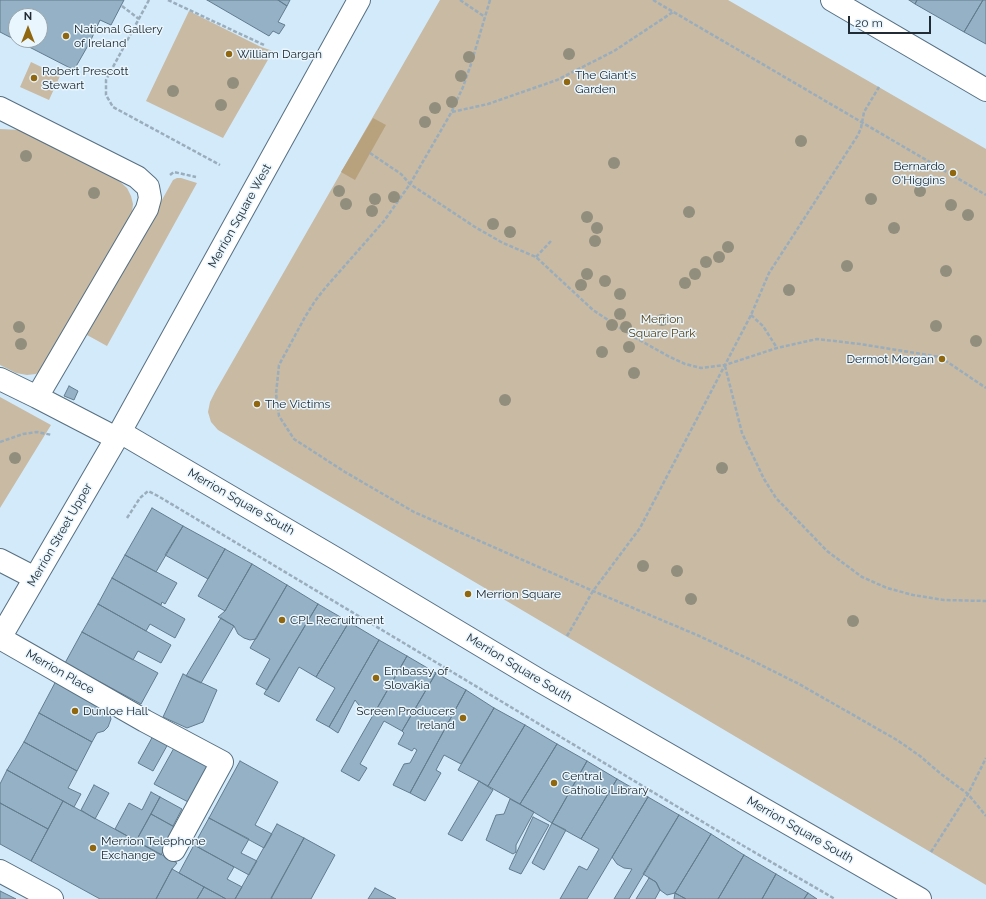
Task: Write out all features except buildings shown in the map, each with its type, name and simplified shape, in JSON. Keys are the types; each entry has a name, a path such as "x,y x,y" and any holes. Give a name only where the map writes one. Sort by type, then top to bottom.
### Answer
{"street":[{"name":"Merrion Square West","path":"118,435 359,0"},
{"path":"832,0 986,90"},
{"path":"0,108 137,177 148,187 150,198 147,209 37,397"},
{"name":"Merrion Square South","path":"0,378 118,435 334,557 542,682 920,899"},
{"name":"Merrion Street Upper","path":"0,638 118,435"},
{"path":"0,560 35,578"},
{"name":"Merrion Place","path":"0,638 222,762 174,850"},
{"path":"0,871 52,899"}],"path":[{"path":"149,0 106,80 106,95 113,107 220,165"},
{"path":"168,0 264,46"},
{"path":"460,0 485,17"},
{"path":"490,0 467,76 451,113 410,184 384,221 326,287 305,317 279,365 276,394 279,416 294,439 345,472 414,512 704,638 751,660 798,684 897,740 968,794 986,816"},
{"path":"653,0 986,195"},
{"path":"122,6 139,19"},
{"path":"451,113 488,104 556,80 614,50 673,12"},
{"path":"567,636 593,591 640,528 751,315 769,273 858,135 864,112 879,87"},
{"path":"370,154 401,174 410,184 475,227 503,243 536,257 593,310 634,337 685,364 701,368 725,365 776,348 817,339 860,344 940,357 986,388"},
{"path":"536,257 551,241"},
{"path":"751,315 763,326 776,348"},
{"path":"725,365 742,433 764,479 776,498 827,551 862,577 887,588 913,595 944,600 986,601"},
{"path":"0,442 22,434 37,432 58,436"},
{"path":"127,518 140,498 148,491 158,496 723,834 835,899"},
{"path":"931,852 968,794 986,758"}],"green space":[{"name":"Merrion Square Park","path":"440,0 728,0 986,149 986,885 218,430 211,422 208,412 210,402 215,392"},
{"path":"189,11 261,47 273,51 223,138 146,101"},
{"path":"31,62 60,76 49,100 20,87"},
{"path":"0,129 21,130 117,179 127,188 133,204 132,213 43,368 36,374 27,375 16,373 0,365"},
{"path":"177,178 197,183 107,346 87,335 173,180"},
{"path":"0,397 51,425 0,508"}],"shaded area":[{"path":"373,118 386,125 355,180 341,172"}],"place":[{"name":"National Gallery of Ireland","path":"66,36"},
{"name":"William Dargan","path":"229,54"},
{"name":"Robert Prescott Stewart","path":"34,78"},
{"name":"The Giant's Garden","path":"567,82"},
{"name":"Bernardo O'Higgins","path":"953,173"},
{"name":"Dermot Morgan","path":"942,359"},
{"name":"The Victims","path":"257,404"},
{"name":"Merrion Square","path":"468,594"},
{"name":"CPL Recruitment","path":"282,620"},
{"name":"Embassy of Slovakia","path":"376,678"},
{"name":"Dunloe Hall","path":"75,711"},
{"name":"Screen Producers Ireland","path":"463,718"},
{"name":"Central Catholic Library","path":"554,783"},
{"name":"Merrion Telephone Exchange","path":"93,848"}]}
